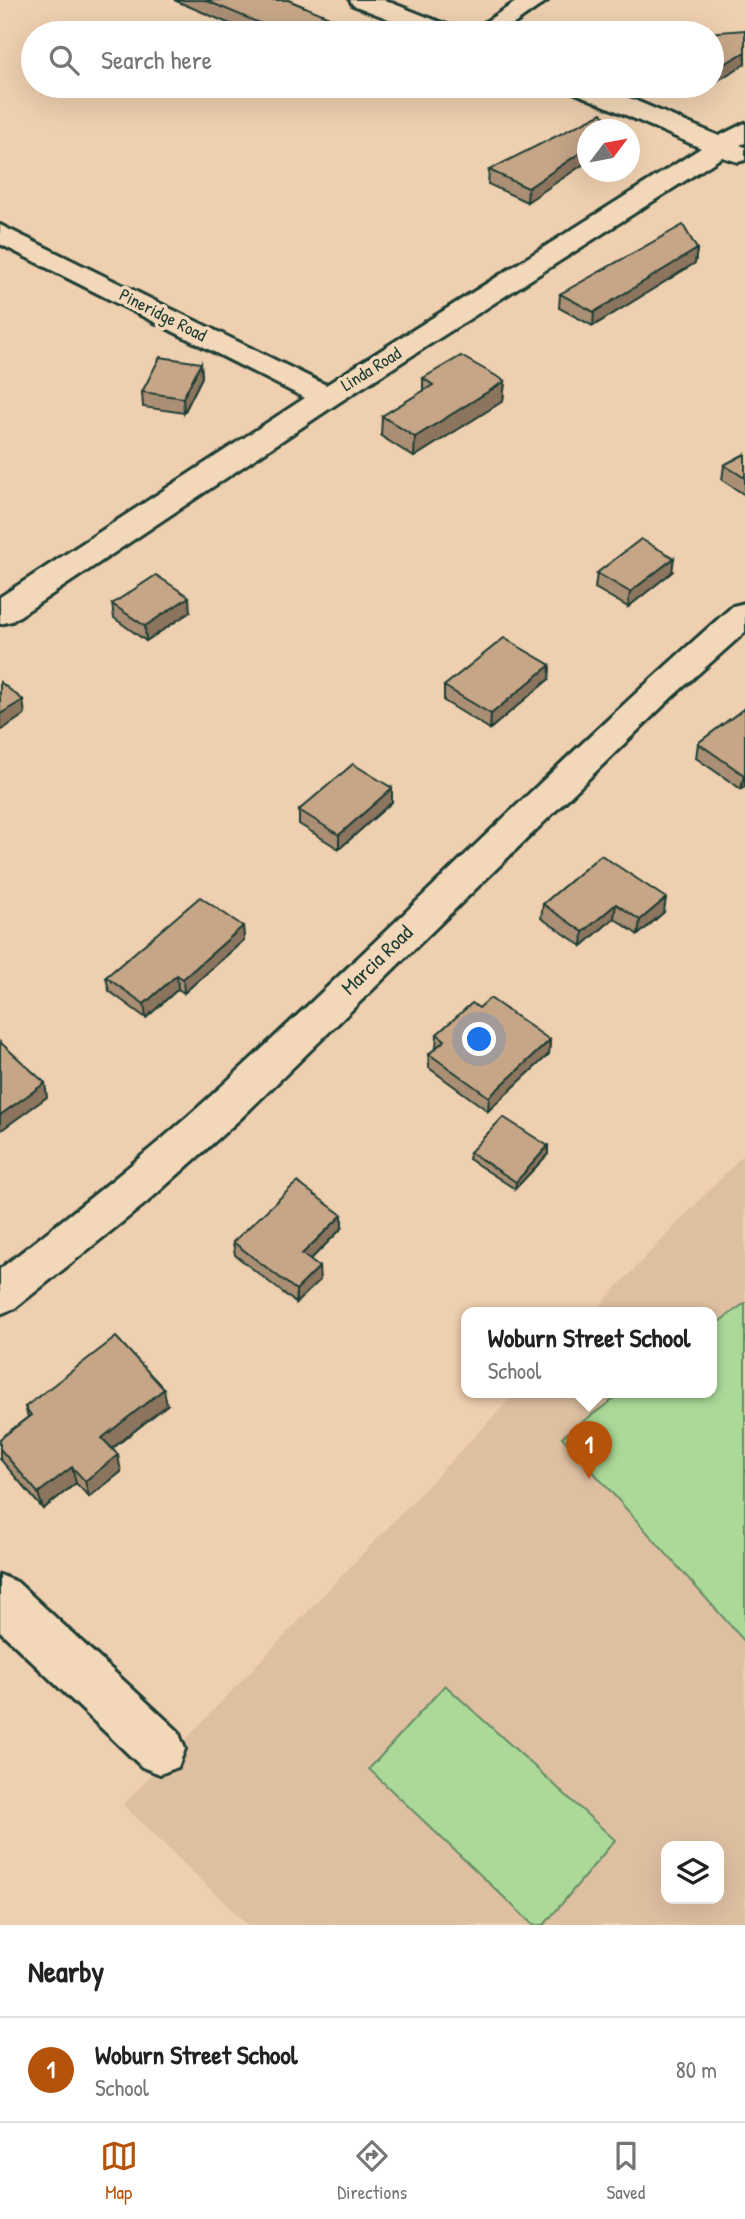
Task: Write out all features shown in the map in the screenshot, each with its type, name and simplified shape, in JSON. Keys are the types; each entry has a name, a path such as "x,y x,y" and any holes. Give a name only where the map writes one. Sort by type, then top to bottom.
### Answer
{"street":[{"path":"362,0 415,21"},
{"path":"504,21 536,0"},
{"path":"612,98 737,145"},
{"name":"Linda Road","path":"0,613 327,397 737,145"},
{"name":"Pineridge Road","path":"0,233 327,397"},
{"name":"Marcia Road","path":"0,1295 131,1190 226,1107 631,717 745,614"},
{"path":"0,1598 160,1749"}],"shaded area":[{"path":"745,1153 745,1925 248,1925 123,1805 511,1398 717,1398 717,1307 598,1307"}],"green space":[{"path":"745,1303 745,1642 562,1437 615,1398 717,1398 717,1323"},
{"path":"445,1685 615,1840 544,1925 533,1925 369,1769"}],"building":[{"path":"205,0 288,0 338,21 255,21"},
{"path":"745,30 745,52 724,64 724,32"},
{"path":"602,113 606,119 590,119"},
{"path":"577,126 577,155 528,188 489,170"},
{"path":"683,225 697,249 594,312 560,294"},
{"path":"461,356 505,381 415,437 382,416 433,385 423,378"},
{"path":"160,357 201,363 183,398 142,392"},
{"path":"745,454 745,478 724,465"},
{"path":"641,539 674,558 630,592 597,573"},
{"path":"156,575 189,597 145,626 112,604"},
{"path":"504,638 550,665 491,714 444,686"},
{"path":"0,682 23,700 0,714"},
{"path":"745,708 745,774 744,775 698,743"},
{"path":"353,764 392,788 339,835 299,810"},
{"path":"601,855 666,898 640,920 616,904 583,932 543,904"},
{"path":"200,897 243,926 183,979 177,975 144,1004 106,977"},
{"path":"490,998 550,1040 489,1097 429,1054 445,1040 437,1034 472,1003 479,1008"},
{"path":"0,1042 45,1083 0,1115"},
{"path":"503,1117 548,1146 516,1182 470,1152"},
{"path":"297,1182 342,1215 302,1254 319,1267 296,1290 233,1242"},
{"path":"116,1337 164,1389 102,1438 118,1455 85,1481 72,1467 38,1493 0,1449 0,1439 31,1415 25,1407"}],"place":[{"name":"Woburn Street School","path":"589,1479"}]}
